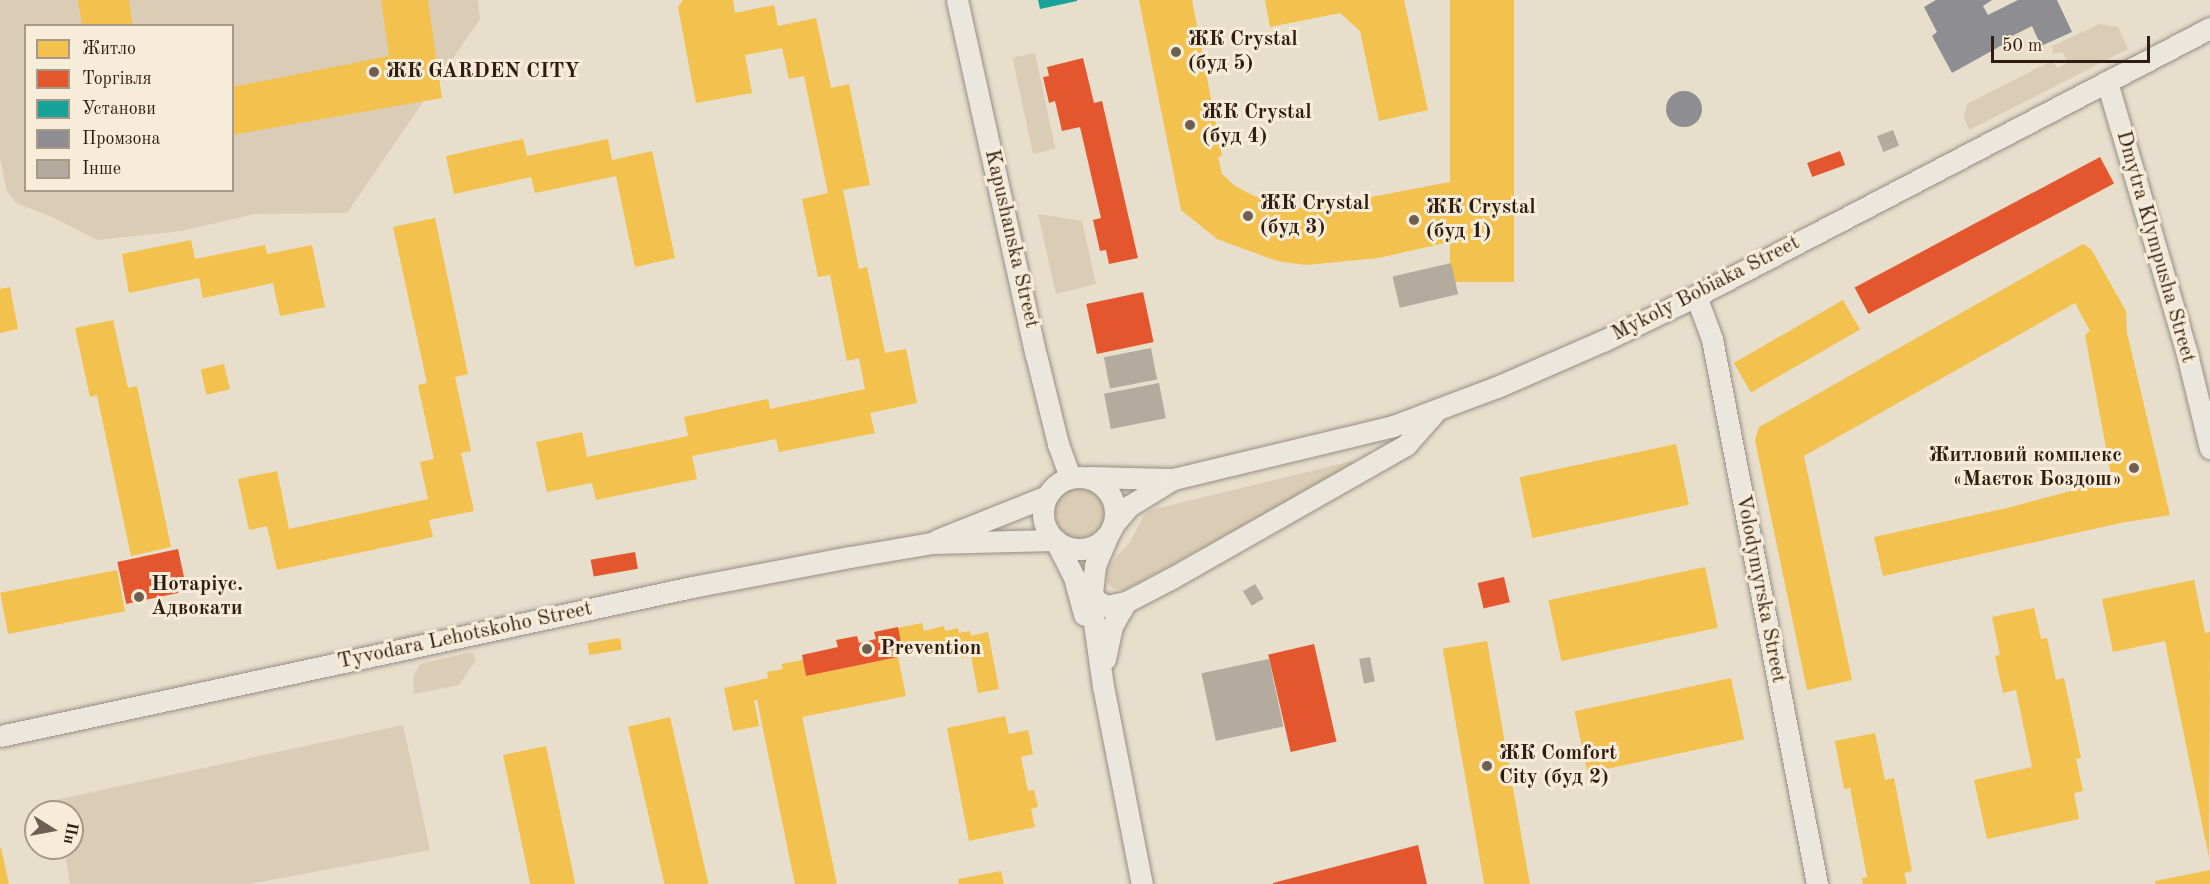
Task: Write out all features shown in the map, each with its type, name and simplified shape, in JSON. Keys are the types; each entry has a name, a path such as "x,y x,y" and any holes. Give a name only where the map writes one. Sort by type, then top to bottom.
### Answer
{"street":[{"name":"Kapushanska Street","path":"957,0 1058,444 1080,477"},
{"name":"Mykoly Bobiaka Street","path":"1080,477 1173,479 1393,426 1435,412 1603,341 1696,296 2210,28"},
{"name":"Dmytra Klympusha Street","path":"2107,82 2187,354 2210,448"},
{"name":"Volodymyrska Street","path":"1696,296 1712,339 1817,884"},
{"path":"1090,592 1097,601 1107,606 1126,602 1305,504 1406,445 1435,412"},
{"path":"1103,686 1074,577 1043,519 1047,496 1060,482 1080,477 1108,490 1114,501 1116,513 1095,565 1090,592 1103,686 1142,884"},
{"name":"Mykoly Bobiaka Street","path":"1111,530 1129,506 1173,479"},
{"name":"Tyvodara Lehotskoho Street","path":"931,543 978,521 1047,496"},
{"path":"1054,540 1069,548 1080,549 1099,543 1111,530"},
{"name":"Tyvodara Lehotskoho Street","path":"0,736 692,587 931,543 1054,540"},
{"path":"1103,686 1107,640 1126,602"}],"shaded area":[{"path":"0,0 478,0 480,19 347,213 255,214 181,231 97,240 52,217 16,203 7,191 0,158"},
{"path":"2100,24 2118,27 2128,49 1969,130 1964,118 1967,104 2051,61 2058,68 2068,62 2062,52 2053,54 2052,46"},
{"path":"1035,53 1055,149 1033,154 1013,58"},
{"path":"1038,214 1082,221 1096,284 1056,294"},
{"path":"1352,461 1352,466 1124,590 1112,588 1107,582 1107,573 1112,562 1130,542 1144,515 1151,510"},
{"path":"1079,484 1090,486 1103,497 1108,513 1106,524 1095,537 1079,542 1068,540 1055,529 1050,513 1052,502 1063,489"},
{"path":"472,652 476,660 459,685 414,694 413,678 420,664"},
{"path":"403,725 430,850 250,884 70,884 66,860 84,860 84,800 55,800"}],"building: Житло":[{"path":"78,0 129,0 133,24 82,24"},
{"name":"ЖК GARDEN CITY","path":"381,0 428,0 442,98 234,135 234,87 389,56"},
{"path":"683,0 733,0 735,13 774,5 778,26 816,18 831,88 849,84 870,185 843,190 859,269 867,267 885,353 906,349 917,403 870,413 875,433 779,452 776,439 692,456 697,479 596,500 592,483 547,492 536,442 582,432 587,457 688,436 684,417 768,399 770,409 865,389 859,358 847,361 830,275 818,277 802,199 828,193 804,76 789,79 782,48 745,55 752,93 696,103 678,7"},
{"path":"1139,0 1192,0 1222,156 1218,157 1222,174 1235,186 1254,196 1284,206 1308,209 1450,182 1463,239 1378,258 1306,265 1277,261 1217,239 1181,210"},
{"path":"1265,0 1404,0 1428,110 1379,121 1360,31 1340,13 1270,27"},
{"path":"1450,0 1514,0 1514,282 1450,282"},
{"path":"523,139 527,156 608,139 612,160 652,151 675,258 635,267 616,176 535,193 531,177 454,194 446,156"},
{"path":"435,218 468,374 455,377 471,451 461,453 474,511 429,520 433,537 277,570 267,526 249,530 238,479 277,471 289,529 428,499 420,462 434,459 418,385 427,383 393,227"},
{"path":"191,240 195,259 265,245 267,254 312,245 325,307 280,316 273,283 203,298 199,278 129,293 122,254"},
{"name":"Житловий комплекс «Маєток Боздош»","path":"2083,244 2091,249 2126,311 2127,333 2170,515 2120,523 1883,576 1874,537 2007,508 2112,480 2085,335 2090,331 2075,303 1804,456 1852,680 1807,690 1755,440 1759,427"},
{"path":"10,287 18,329 0,333 0,289"},
{"path":"1843,300 1860,329 1751,392 1734,363"},
{"path":"113,320 128,388 137,386 171,547 131,556 97,395 90,397 75,328"},
{"path":"224,364 230,389 206,395 201,369"},
{"path":"1676,444 1689,505 1532,538 1519,477"},
{"path":"1705,567 1718,628 1561,661 1548,600"},
{"path":"117,570 125,611 8,634 0,593"},
{"path":"2194,580 2205,633 2210,632 2209,858 2165,641 2113,652 2102,599"},
{"path":"2034,608 2041,639 2047,638 2056,680 2064,678 2081,758 2076,759 2083,791 2074,793 2079,819 1987,839 1974,780 2032,767 2016,690 2003,693 1995,656 2000,655 1992,617"},
{"path":"922,623 924,631 944,626 945,631 958,628 959,633 970,631 971,636 988,632 999,689 978,693 971,656 961,658 960,652 949,654 949,649 935,652 934,648 920,651 918,643 902,647 898,628"},
{"path":"620,638 622,650 589,655 587,643"},
{"name":"ЖК Comfort City (буд 2)","path":"1487,641 1530,884 1484,884 1443,649"},
{"path":"898,657 906,696 802,717 837,884 795,884 757,700 754,700 759,726 733,731 724,688 768,678 767,672 783,669 781,664 803,660 806,676"},
{"path":"1731,678 1744,740 1588,773 1574,711"},
{"path":"1005,716 1009,734 1028,730 1033,754 1021,757 1028,791 1034,790 1038,807 1031,809 1035,827 969,841 947,728"},
{"path":"670,717 709,884 664,884 628,727"},
{"path":"1875,733 1885,780 1894,778 1912,871 1904,873 1907,884 1863,884 1862,878 1867,877 1850,788 1844,789 1835,741"},
{"path":"546,746 575,884 530,884 503,755"},
{"path":"1,848 9,884 0,884"},
{"path":"2210,870 2210,884 2156,884 2155,881"},
{"path":"1001,871 1004,884 959,884 958,879"}],"building: Торгівля":[{"path":"1083,58 1094,103 1102,101 1138,258 1109,264 1106,250 1100,251 1093,220 1101,218 1080,127 1062,131 1055,101 1049,103 1043,77 1049,76 1047,67"},
{"path":"1840,151 1845,165 1812,177 1807,163"},
{"path":"2100,157 2114,183 1869,314 1855,288"},
{"path":"1143,292 1154,342 1097,354 1086,304"},
{"path":"178,549 187,591 126,604 117,562"},
{"path":"635,552 638,569 594,577 591,560"},
{"path":"1504,577 1510,602 1484,608 1478,583"},
{"path":"898,627 902,647 896,648 898,657 806,676 802,655 838,647 836,640 857,636 859,643 876,639 874,632"},
{"path":"1314,644 1336,741 1291,752 1268,655"},
{"path":"1418,845 1427,884 1273,884 1273,883"}],"building: Установи":[{"path":"1038,0 1077,0 1077,1 1040,9"}],"building: Промзона":[{"path":"1936,0 1992,0 1983,6 1988,15 2018,0 2057,0 2072,32 2041,46 2032,26 2002,41 2004,44 1952,73 1932,36 1937,32 1924,7"},
{"path":"1684,91 1696,97 1702,109 1696,121 1684,127 1672,121 1666,109 1672,97"}],"building: Інше":[{"path":"1893,130 1899,146 1883,152 1877,136"},
{"path":"1451,263 1458,294 1400,308 1393,276"},
{"path":"1151,348 1157,379 1110,389 1104,357"},
{"path":"1159,383 1166,418 1111,429 1104,394"},
{"path":"1255,584 1264,599 1252,606 1243,591"},
{"path":"1370,657 1375,682 1364,684 1359,659"},
{"path":"1269,659 1283,726 1216,741 1202,673"}],"place":[{"name":"ЖК Crystal (буд 5)","path":"1176,52"},
{"name":"ЖК GARDEN CITY","path":"374,72"},
{"name":"ЖК Crystal (буд 4)","path":"1190,125"},
{"name":"ЖК Crystal (буд 3)","path":"1248,216"},
{"name":"ЖК Crystal (буд 1)","path":"1414,220"},
{"name":"Житловий комплекс «Маєток Боздош»","path":"2134,468"},
{"name":"Нотаріус. Адвокати","path":"139,597"},
{"name":"Prevention","path":"867,649"},
{"name":"ЖК Comfort City (буд 2)","path":"1487,766"}]}
